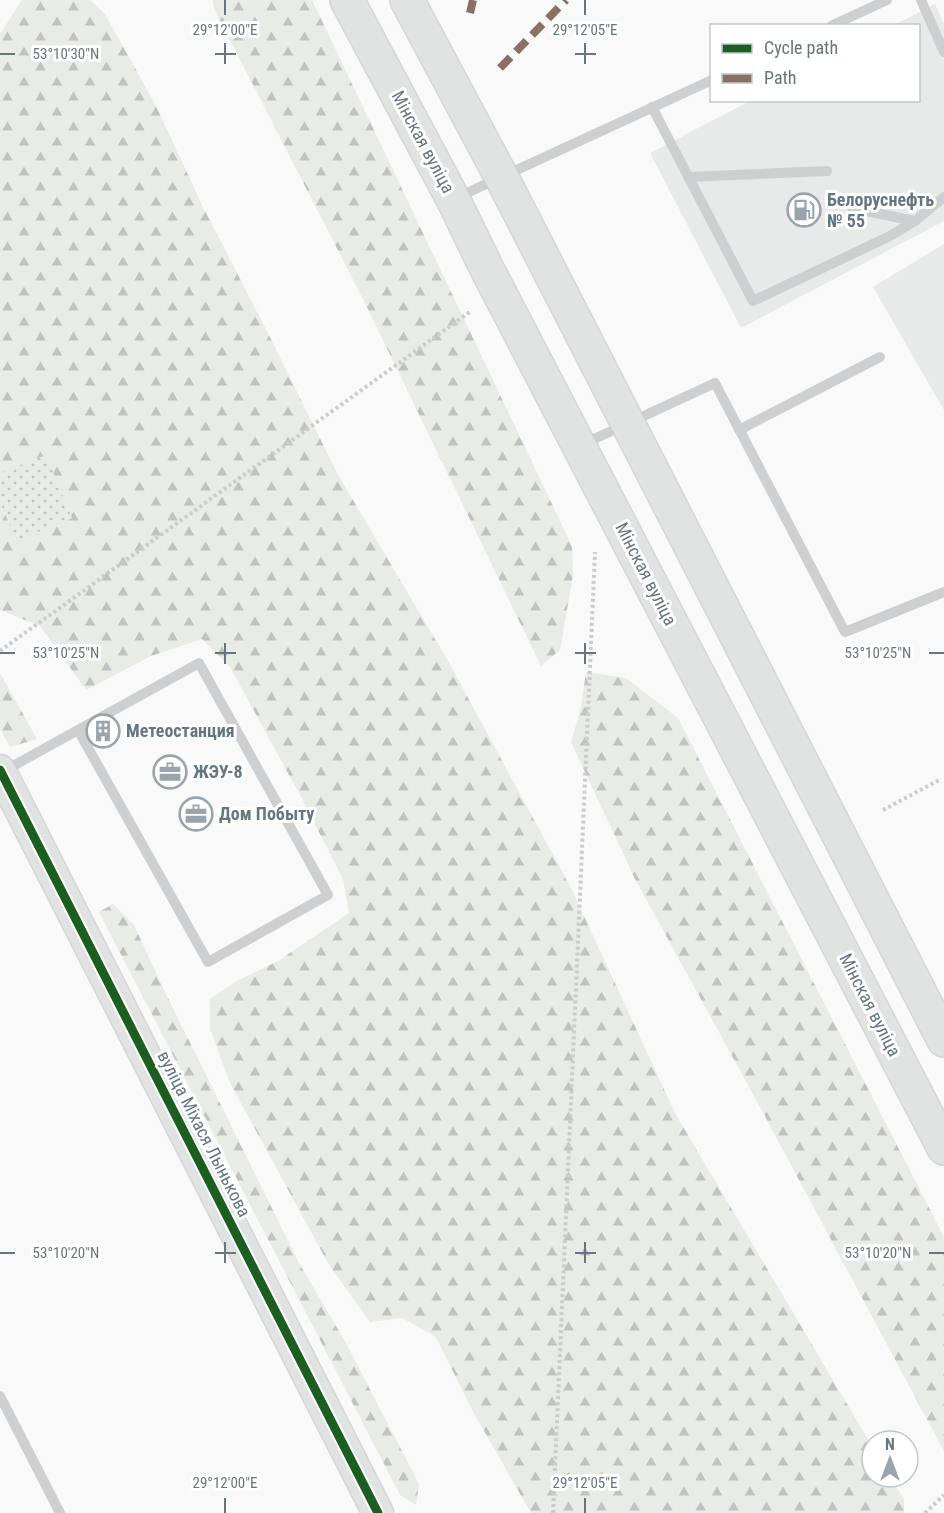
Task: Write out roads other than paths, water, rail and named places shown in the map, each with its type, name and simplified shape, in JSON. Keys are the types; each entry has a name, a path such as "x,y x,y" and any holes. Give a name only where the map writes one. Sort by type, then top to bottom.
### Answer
{"main road":[{"name":"Мінская вуліца","path":"347,0 453,199 944,1148"},
{"path":"407,0 502,178 944,1040"}],"street":[{"name":"вуліца Міхася Лынькова","path":"1,771 378,1513"}],"lane":[{"path":"835,24 887,0"},
{"path":"921,0 944,52"},
{"path":"453,199 710,80"},
{"path":"652,107 753,301 890,236 915,221 944,196"},
{"path":"688,177 827,171"},
{"path":"852,208 915,221"},
{"path":"739,429 880,357"},
{"path":"579,446 715,383 845,632 944,592"},
{"path":"1,771 199,663 328,895 208,962 78,730"},
{"path":"0,1396 60,1513"}],"place":[{"name":"Белоруснефть № 55","path":"804,210"},
{"name":"Метеостанция","path":"103,731"},
{"name":"ЖЭУ-8","path":"170,772"},
{"name":"Дом Побыту","path":"196,814"}]}
